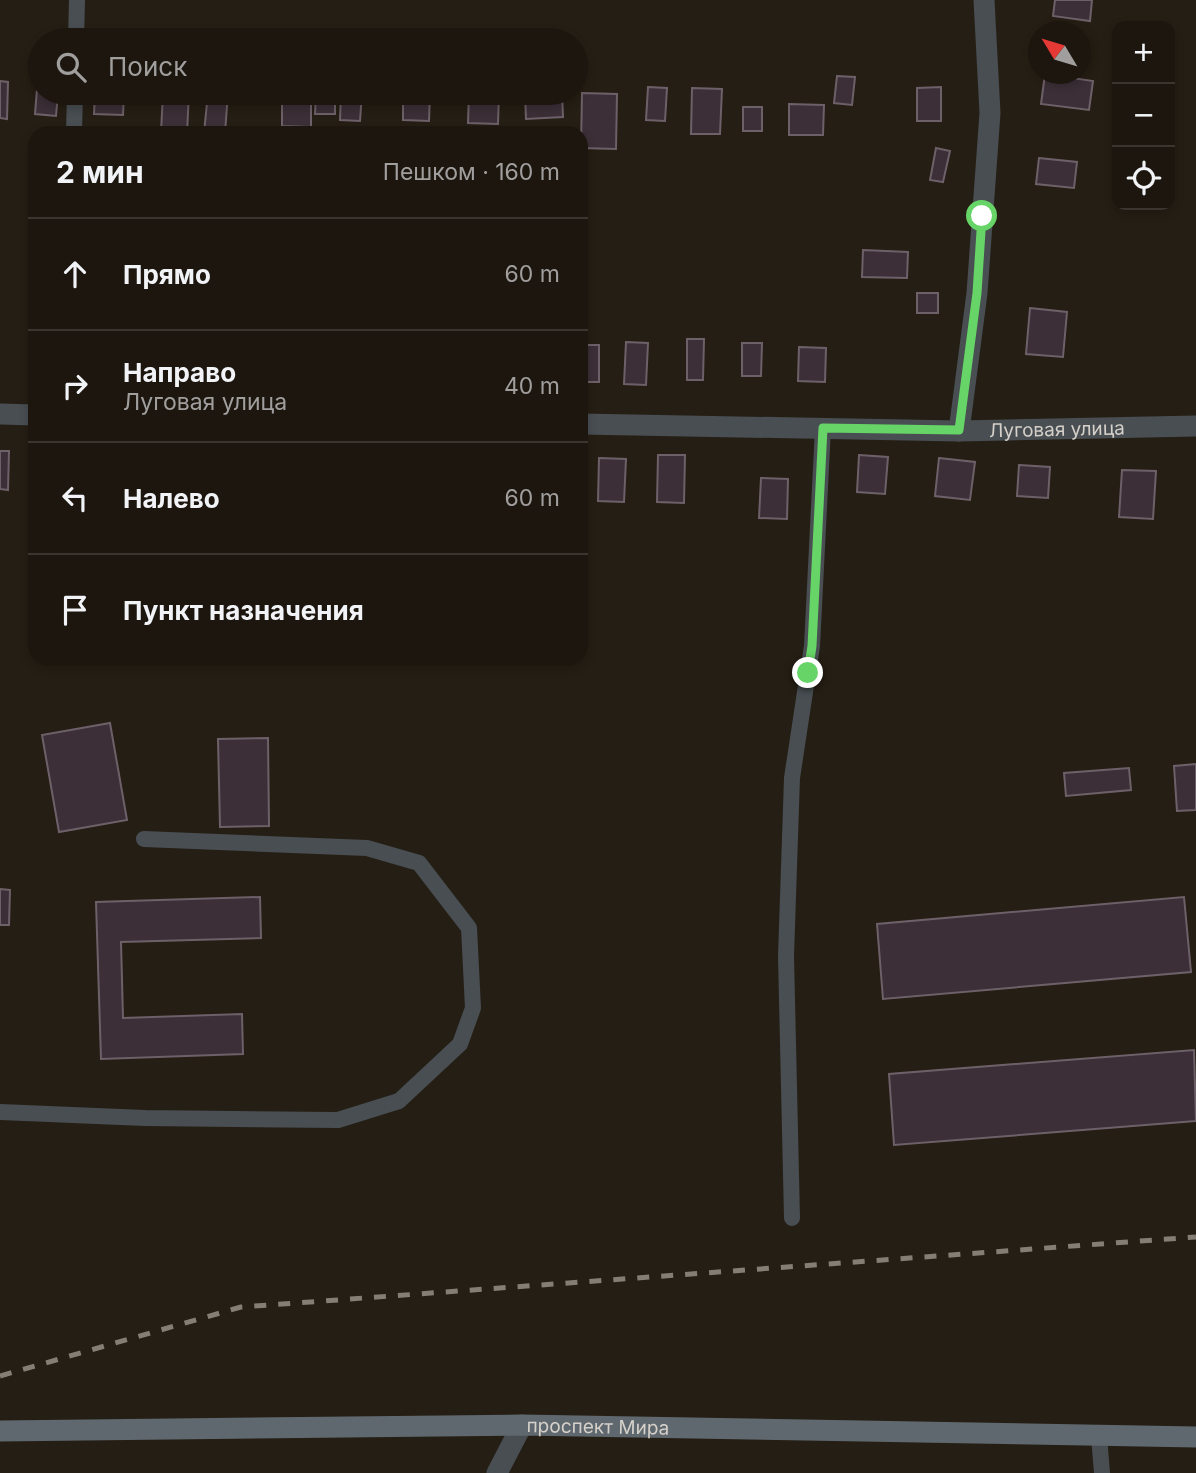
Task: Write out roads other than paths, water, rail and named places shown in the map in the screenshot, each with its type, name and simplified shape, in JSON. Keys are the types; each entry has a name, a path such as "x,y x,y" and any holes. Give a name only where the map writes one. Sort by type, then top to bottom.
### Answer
{"main road":[{"name":"проспект Мира","path":"0,1431 522,1425 1196,1437"}],"street":[{"path":"959,430 977,293 990,113 985,0"},
{"path":"0,414 28,415"},
{"name":"Луговая улица","path":"588,424 959,430 1196,426"},
{"path":"497,1473 522,1425"}],"lane":[{"path":"76,28 77,0"},
{"path":"75,105 75,126"},
{"path":"792,1218 786,956 792,778 812,646 823,428"},
{"path":"0,1112 145,1118 338,1120 399,1101 460,1044 473,1008 469,928 419,863 367,848 144,839"},
{"path":"1099,1436 1102,1473"}],"railway":[{"path":"0,1376 241,1307 1196,1237"}]}
